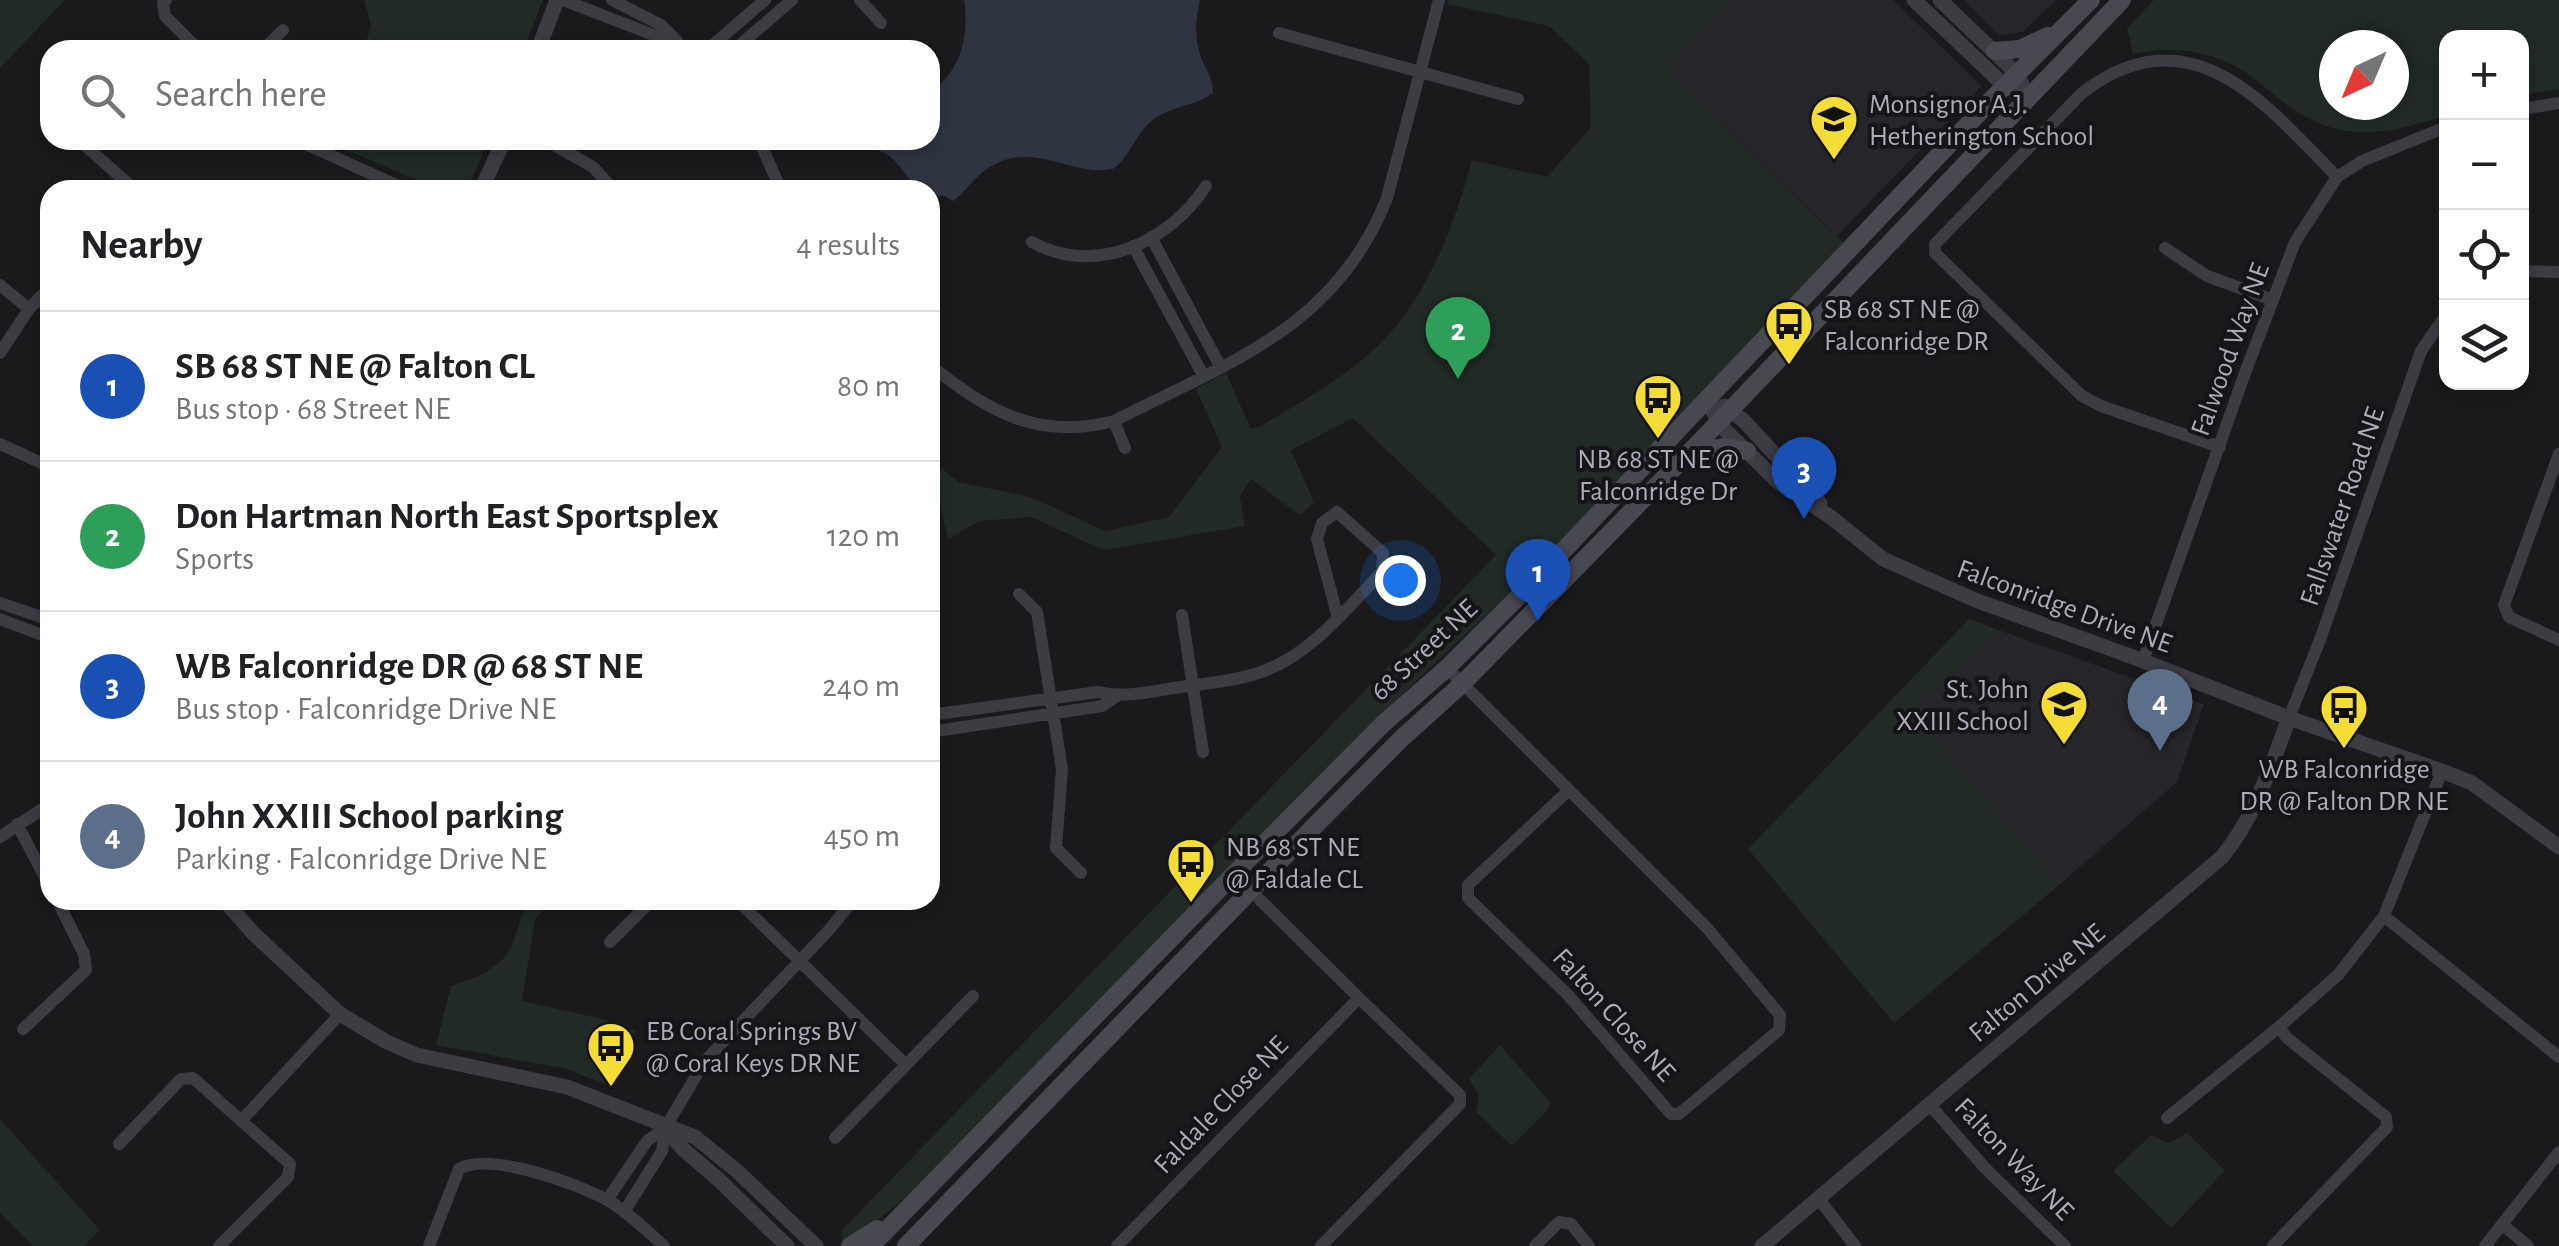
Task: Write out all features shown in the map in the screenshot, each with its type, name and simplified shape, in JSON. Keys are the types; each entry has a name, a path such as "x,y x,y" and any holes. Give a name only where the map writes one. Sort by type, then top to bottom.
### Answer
{"main road":[{"name":"68 Street NE","path":"871,1246 1234,874 1384,723 1446,668 1709,401 2091,0"},
{"name":"68 Street NE","path":"906,1246 1250,890 1402,738 1462,684 1732,409 2122,0"},
{"path":"1995,52 2020,49 2058,32"},
{"path":"1685,457 1723,446 1747,452"},
{"path":"850,1246 902,1212"}],"street":[{"path":"166,0 165,16 188,40"},
{"path":"542,40 560,0 663,40"},
{"path":"612,0 660,25 676,40"},
{"path":"719,40 765,0"},
{"path":"746,40 792,0"},
{"path":"860,0 881,22"},
{"path":"940,373 999,414 1030,424 1094,426 1114,421 1259,347 1293,324 1332,290 1359,257 1387,198 1439,0"},
{"path":"1914,0 2028,96"},
{"path":"1940,0 1995,52 2011,80"},
{"path":"273,40 283,30"},
{"path":"1279,33 1518,99"},
{"path":"2220,447 2100,406 2082,396 1936,253 1935,244 2082,93 2101,78 2148,62 2196,64 2238,82 2271,109 2337,177"},
{"path":"2529,108 2559,104"},
{"name":"Falwood Way NE","path":"2143,661 2295,242 2337,177 2362,161 2439,130"},
{"path":"90,150 125,180"},
{"path":"319,150 385,180"},
{"path":"486,180 499,150"},
{"path":"563,150 593,167 605,180"},
{"path":"763,150 777,180"},
{"path":"1032,242 1071,258 1104,256 1134,246 1188,212 1206,186"},
{"path":"1151,237 1220,366"},
{"path":"1134,246 1203,375"},
{"path":"2164,248 2207,276 2273,300"},
{"path":"2529,271 2559,272"},
{"path":"0,286 29,310"},
{"path":"0,353 40,298"},
{"name":"Fallswater Road NE","path":"2289,718 2322,637 2421,351 2439,325"},
{"name":"Falconridge Drive NE","path":"1709,401 1732,409 1832,518"},
{"name":"Falconridge Drive NE","path":"1709,401 1718,423 1778,482 1883,559 1974,600 2289,718 2442,770 2472,783 2559,847"},
{"path":"1114,421 1125,448"},
{"path":"0,444 40,462"},
{"path":"2559,454 2504,605 2509,617 2559,640"},
{"path":"940,715 1102,706 1117,696 1258,673 1289,658 1338,618 1382,572 1383,553 1337,512 1322,524 1317,539 1338,618"},
{"path":"1018,594 1037,612 1062,769 1056,848 1080,873"},
{"path":"0,603 40,617"},
{"path":"1182,615 1203,752"},
{"path":"0,619 40,634"},
{"name":"Falton Close NE","path":"1446,668 1706,928 1780,1015 1779,1030 1679,1114 1671,1114 1568,995 1468,898 1468,885 1568,791"},
{"path":"940,730 1050,707"},
{"name":"Falton Drive NE","path":"1762,1246 2222,857 2243,832 2261,796 2289,718"},
{"path":"2167,1118 2338,975 2384,916 2442,770"},
{"path":"0,838 40,810"},
{"path":"17,824 40,868"},
{"path":"1234,874 1460,1095 1460,1104 1321,1246"},
{"path":"23,1029 86,970 84,954 62,910"},
{"path":"233,910 340,1014 385,1041 416,1055 567,1087 695,1137 816,1246"},
{"path":"610,942 642,910"},
{"path":"748,910 906,1064"},
{"path":"624,1212 662,1151 665,1128 705,1061 844,910"},
{"path":"2384,916 2559,1057"},
{"path":"834,1138 972,996"},
{"name":"Faldale Close NE","path":"1116,1246 1359,998"},
{"path":"241,1121 340,1014"},
{"path":"2273,1246 2386,1127 2386,1118 2287,1038 2279,1027"},
{"path":"119,1144 181,1079 193,1078 290,1164 288,1177 218,1246"},
{"name":"Falton Way NE","path":"1930,1105 1985,1168 2065,1246"},
{"path":"607,1200 646,1141 665,1128"},
{"path":"665,1128 683,1150 787,1246"},
{"path":"2485,1246 2559,1152"},
{"path":"429,1246 459,1169 471,1162 552,1177 607,1200 664,1246"},
{"path":"1819,1198 1855,1246"},
{"path":"1535,1246 1559,1222 1571,1224 1589,1246"},
{"path":"2503,1225 2528,1246"}],"shaded area":[{"path":"0,0 65,0 0,68"},
{"path":"364,0 543,0 527,40 367,40 371,25"},
{"path":"964,0 1200,0 1196,23 1199,53 1213,93 1154,119 1113,169 1082,168 1036,158 1005,160 988,168 953,201 940,196 940,180 912,180 888,155 877,150 940,150 940,84 956,63 965,26"},
{"path":"1449,0 1732,0 1665,71 1846,245 1526,577 1372,723 914,1190 862,1233 843,1242 841,1231 1496,555 1353,418 1291,450 1314,502 1300,515 1251,479 1240,496 1245,526 1103,550 1031,517 980,521 948,539 940,505 940,467 958,482 1031,497 1105,531 1169,517 1222,447 1196,389 1226,373 1251,429 1329,384 1377,346 1406,313 1431,272 1472,160 1547,177 1591,127 1589,64 1549,26 1447,4"},
{"name":"Monsignor A.J. Hetherington School","path":"1732,0 1893,0 1982,86 1837,236 1664,70"},
{"path":"1964,0 2056,0 2023,32 1999,35"},
{"path":"2154,0 2559,0 2559,89 2529,94 2529,30 2439,30 2439,118 2381,131 2354,132 2328,127 2286,104 2242,70 2213,57 2182,50 2133,54 2127,28"},
{"path":"347,150 484,150 472,180 416,180"},
{"path":"1969,619 1999,630 1910,711 2059,885 1894,1023 1748,849"},
{"name":"St. John XXIII School","path":"1999,630 2204,704 2177,782 2059,885 1909,711"},
{"path":"525,910 544,910 535,919 522,1001 603,1019 635,1031 604,1084 567,1069 436,1045 451,986 486,972 501,960 512,945"},
{"path":"1500,1045 1551,1103 1512,1146 1476,1112 1479,1096 1469,1079"},
{"path":"0,1119 100,1230 84,1246 33,1246 0,1213"},
{"path":"2187,1133 2225,1171 2171,1228 2113,1171 2151,1135 2169,1143"}],"place":[{"name":"Monsignor A.J. Hetherington School","path":"1834,162"},
{"name":"SB 68 ST NE @ Falconridge DR","path":"1789,366"},
{"name":"Don Hartman North East Sportsplex","path":"1458,379"},
{"name":"NB 68 ST NE @ Falconridge Dr","path":"1658,440"},
{"name":"WB Falconridge DR @ 68 ST NE","path":"1804,519"},
{"name":"SB 68 ST NE @ Falton CL","path":"1538,621"},
{"name":"St. John XXIII School","path":"2064,746"},
{"name":"WB Falconridge DR @ Falton DR NE","path":"2344,750"},
{"name":"John XXIII School parking","path":"2160,751"},
{"name":"NB 68 ST NE @ Faldale CL","path":"1191,904"},
{"name":"EB Coral Springs BV @ Coral Keys DR NE","path":"611,1088"}]}
